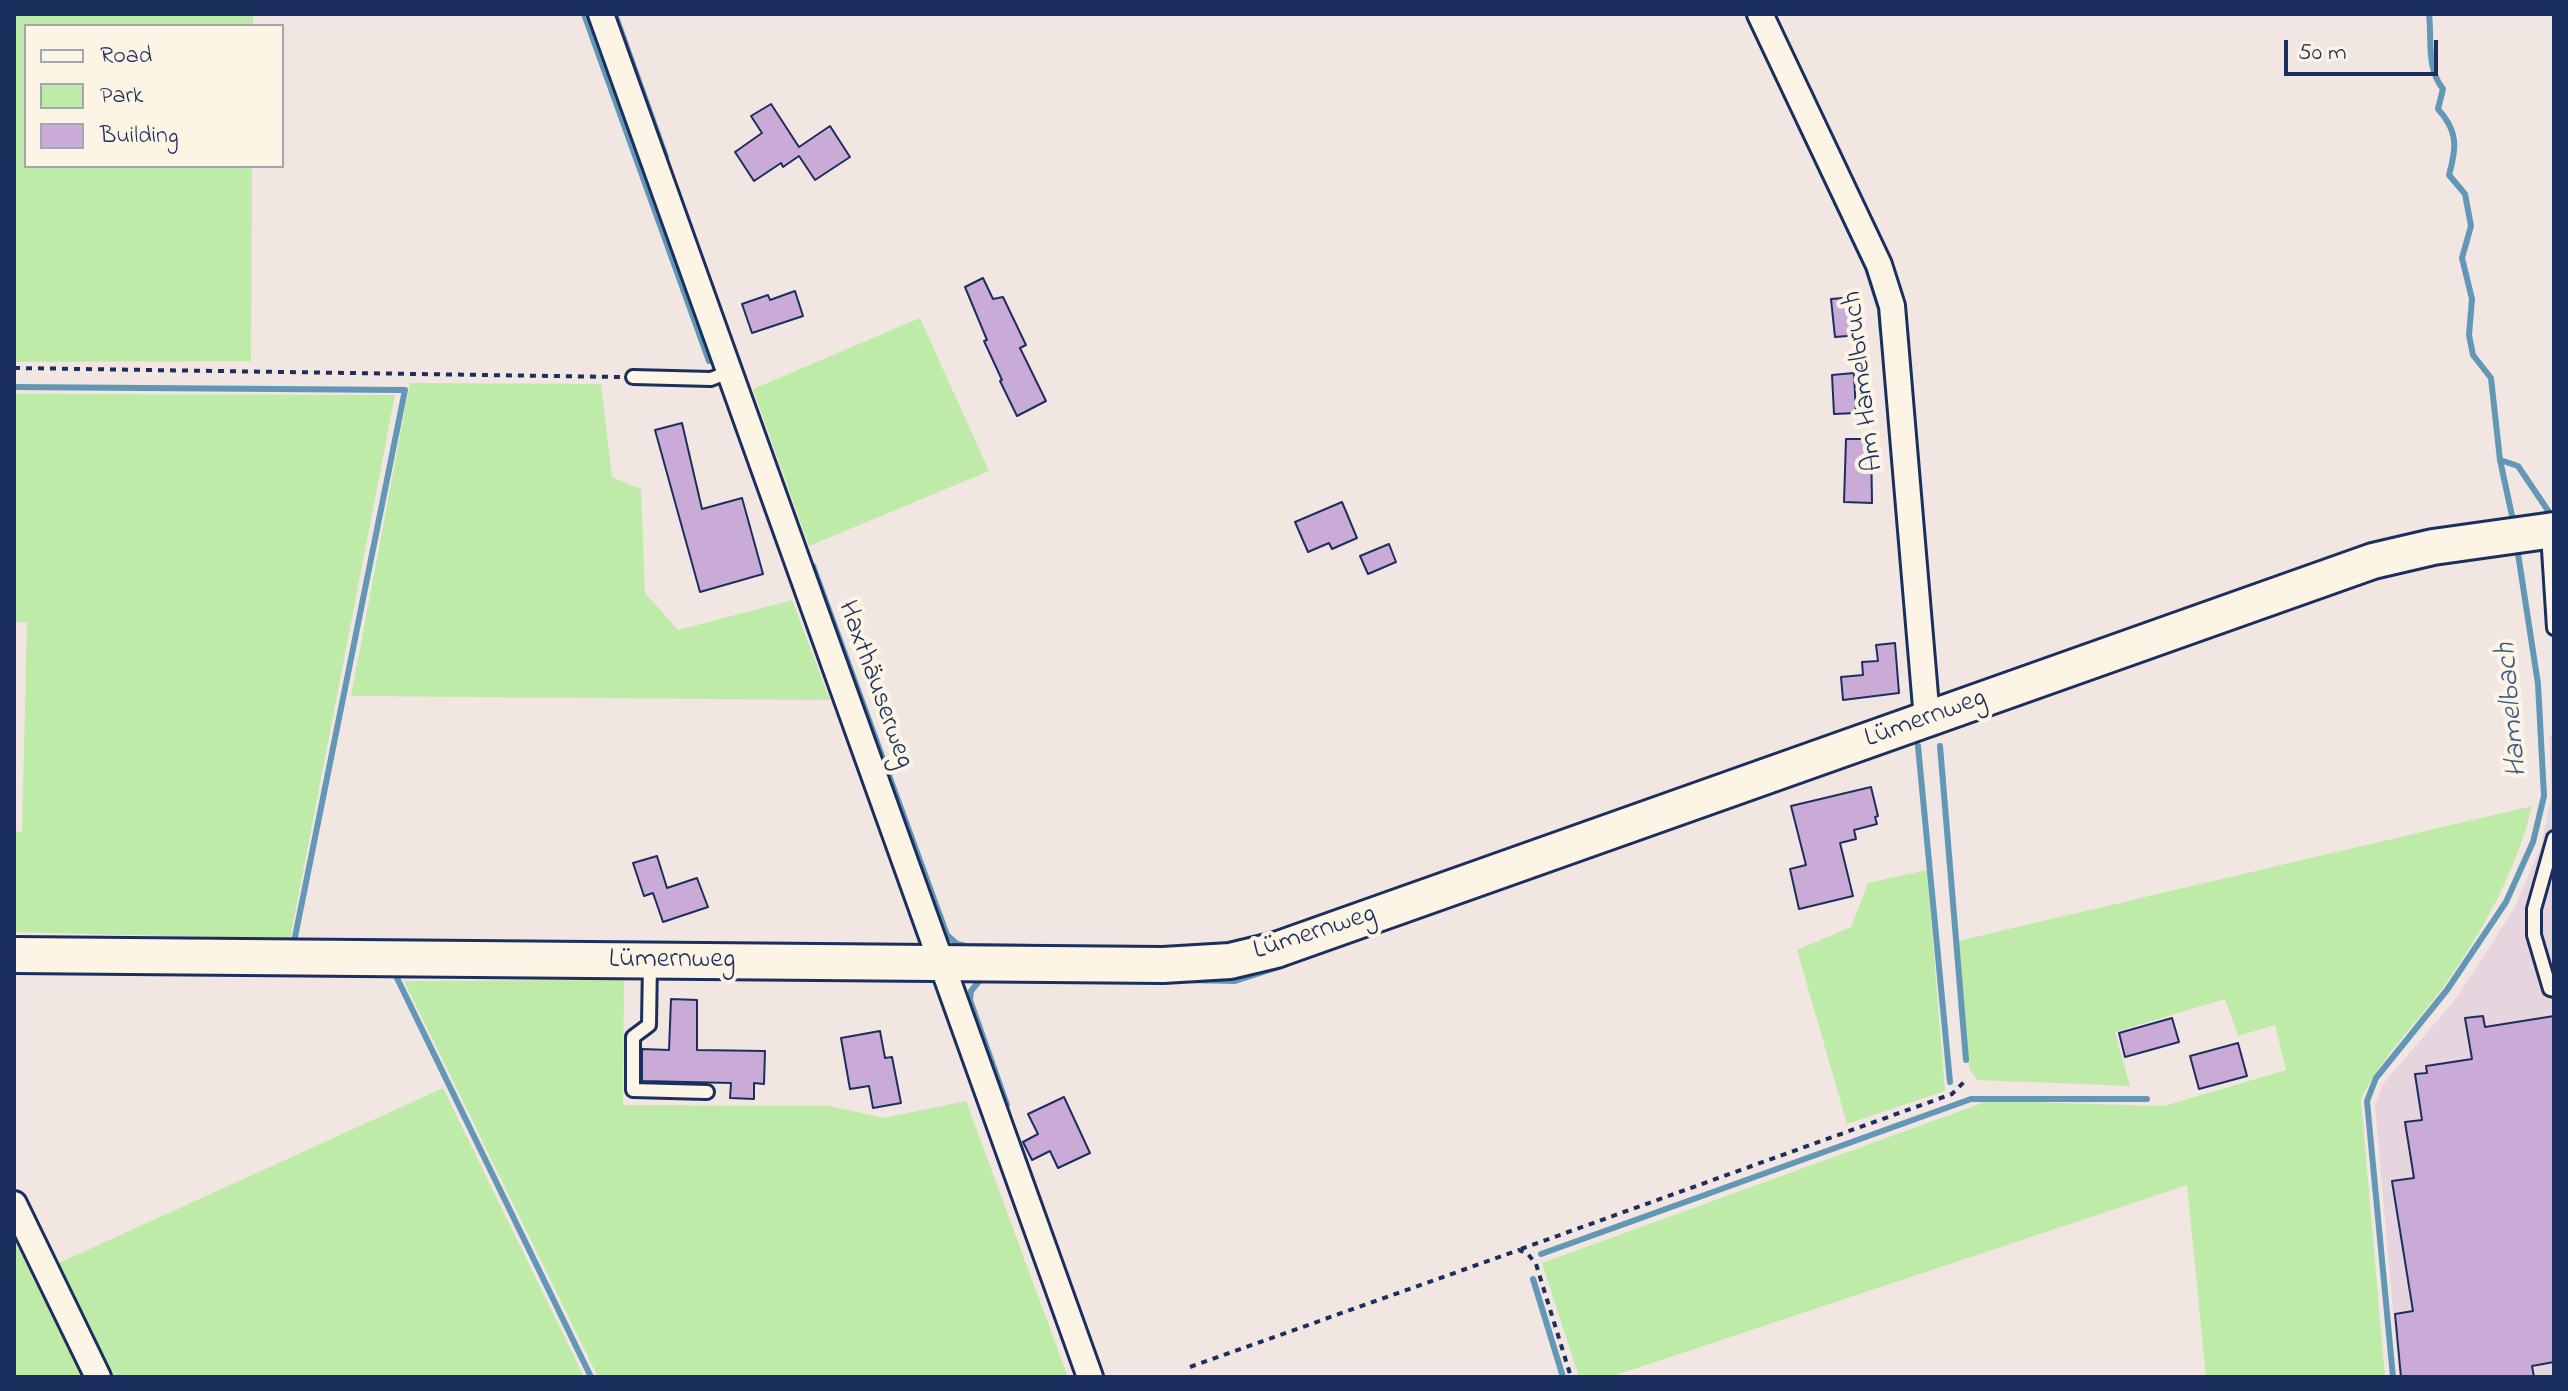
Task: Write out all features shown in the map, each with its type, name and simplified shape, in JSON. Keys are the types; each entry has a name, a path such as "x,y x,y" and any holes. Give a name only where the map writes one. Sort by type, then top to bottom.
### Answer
{"street":[{"name":"Haxthäuserweg","path":"601,14 1090,1377"},
{"name":"Am Hamelbruch","path":"1760,14 1879,265 1892,306 1927,719"},
{"name":"Lümernweg","path":"14,955 1163,965 1230,961 1290,945 2373,561 2433,547 2532,533"},
{"path":"14,1204 98,1377"}],"lane":[{"path":"633,377 711,379 731,371"},
{"path":"2532,533 2554,628"},
{"path":"2554,838 2534,909 2534,935 2550,989 2554,990"},
{"path":"650,961 649,1025 633,1037 633,1090 707,1092"}],"path":[{"path":"14,368 633,377"},
{"path":"1190,1367 1952,1094 1966,1080"},
{"path":"1519,1250 1528,1254 1536,1264 1571,1377"}],"shaded area":[{"path":"2549,736 2554,736 2554,1377 2399,1377 2375,1106 2383,1084 2458,996 2515,907 2541,846 2552,795"}],"green space":[{"path":"14,14 253,14 253,24 24,24 24,168 252,168 251,361 14,362"},
{"path":"920,318 989,471 809,546 753,389"},
{"path":"410,383 601,384 612,477 641,489 645,593 678,630 792,600 830,700 351,696"},
{"path":"14,394 395,395 290,939 14,932 14,832 22,832 27,622 14,622"},
{"path":"2532,806 2517,854 2485,922 2444,986 2389,1054 2361,1099 2385,1377 2206,1377 2187,1185 1610,1377 1579,1377 1542,1263 1988,1101 2164,1106 2286,1070 2275,1025 2238,1036 2225,999 2115,1032 2130,1086 1977,1080 1969,1068 1958,941"},
{"path":"1927,870 1945,1091 1847,1124 1797,950 1851,927 1868,883"},
{"path":"624,980 623,1105 830,1106 883,1118 966,1101 1068,1377 598,1377 404,981"},
{"path":"443,1088 584,1377 104,1377 50,1267"},
{"path":"14,1237 83,1377 14,1377"}],"building":[{"path":"771,104 799,147 830,126 850,157 815,180 799,156 783,167 781,163 754,181 735,152 762,133 751,116"},
{"path":"983,278 993,299 1003,297 1026,345 1020,348 1046,401 1017,416 1000,381 965,287"},
{"path":"795,291 803,316 752,333 742,304 768,295 770,300"},
{"path":"1856,297 1860,335 1835,337 1831,299"},
{"path":"1854,373 1856,413 1834,414 1832,375"},
{"path":"682,423 702,509 742,498 763,574 700,592 655,430"},
{"path":"1846,439 1871,439 1872,503 1844,502"},
{"path":"1342,502 1357,538 1332,549 1329,543 1308,552 1295,522"},
{"path":"1389,544 1396,562 1368,574 1360,556"},
{"path":"1895,643 1899,693 1843,700 1841,677 1863,675 1862,662 1878,661 1876,645"},
{"path":"1871,787 1877,824 1854,830 1856,839 1840,843 1853,896 1799,909 1790,869 1806,865 1791,806"},
{"path":"657,856 667,888 697,878 708,907 663,922 653,893 644,896 633,863"},
{"path":"671,999 697,1000 697,1050 765,1051 764,1084 754,1083 754,1099 730,1098 731,1083 642,1081 642,1049 669,1050"},
{"path":"2483,1016 2485,1027 2554,1016 2554,1362 2532,1366 2534,1377 2401,1377 2395,1314 2413,1311 2392,1181 2414,1178 2405,1122 2422,1120 2415,1074 2427,1073 2426,1066 2472,1059 2465,1018"},
{"path":"2172,1018 2179,1042 2125,1057 2119,1033"},
{"path":"880,1031 885,1058 892,1057 901,1103 873,1108 869,1086 850,1089 841,1038"},
{"path":"2238,1043 2247,1076 2199,1089 2190,1056"},
{"path":"1064,1097 1090,1153 1058,1168 1050,1151 1032,1160 1023,1142 1038,1134 1028,1114"}],"waterway":[{"path":"584,14 709,361"},
{"path":"615,14 666,157"},
{"path":"1747,14 1867,268 1880,309 1882,332"},
{"name":"Hamelbach","path":"2429,14 2432,63 2443,89 2438,109 2445,117 2454,140 2449,175 2465,194 2471,226 2462,258 2472,299 2469,335 2473,355 2491,378 2500,460 2514,525"},
{"path":"14,387 405,390 294,942"},
{"path":"2500,460 2518,466 2551,515 2554,514"},
{"name":"Hamelbach","path":"2393,1377 2367,1101 2376,1078 2447,990 2506,902 2533,842 2544,796 2538,684 2517,547"},
{"path":"813,566 947,935 957,944 966,946 1033,947"},
{"path":"1918,746 1950,1082"},
{"path":"1940,746 1966,1060"},
{"path":"1183,980 1235,981 1285,965"},
{"path":"396,976 591,1377"},
{"path":"988,980 980,980 971,991 970,1000 1007,1105"},
{"path":"1541,1254 1971,1099 2147,1099"},
{"path":"1533,1279 1563,1377"}]}
